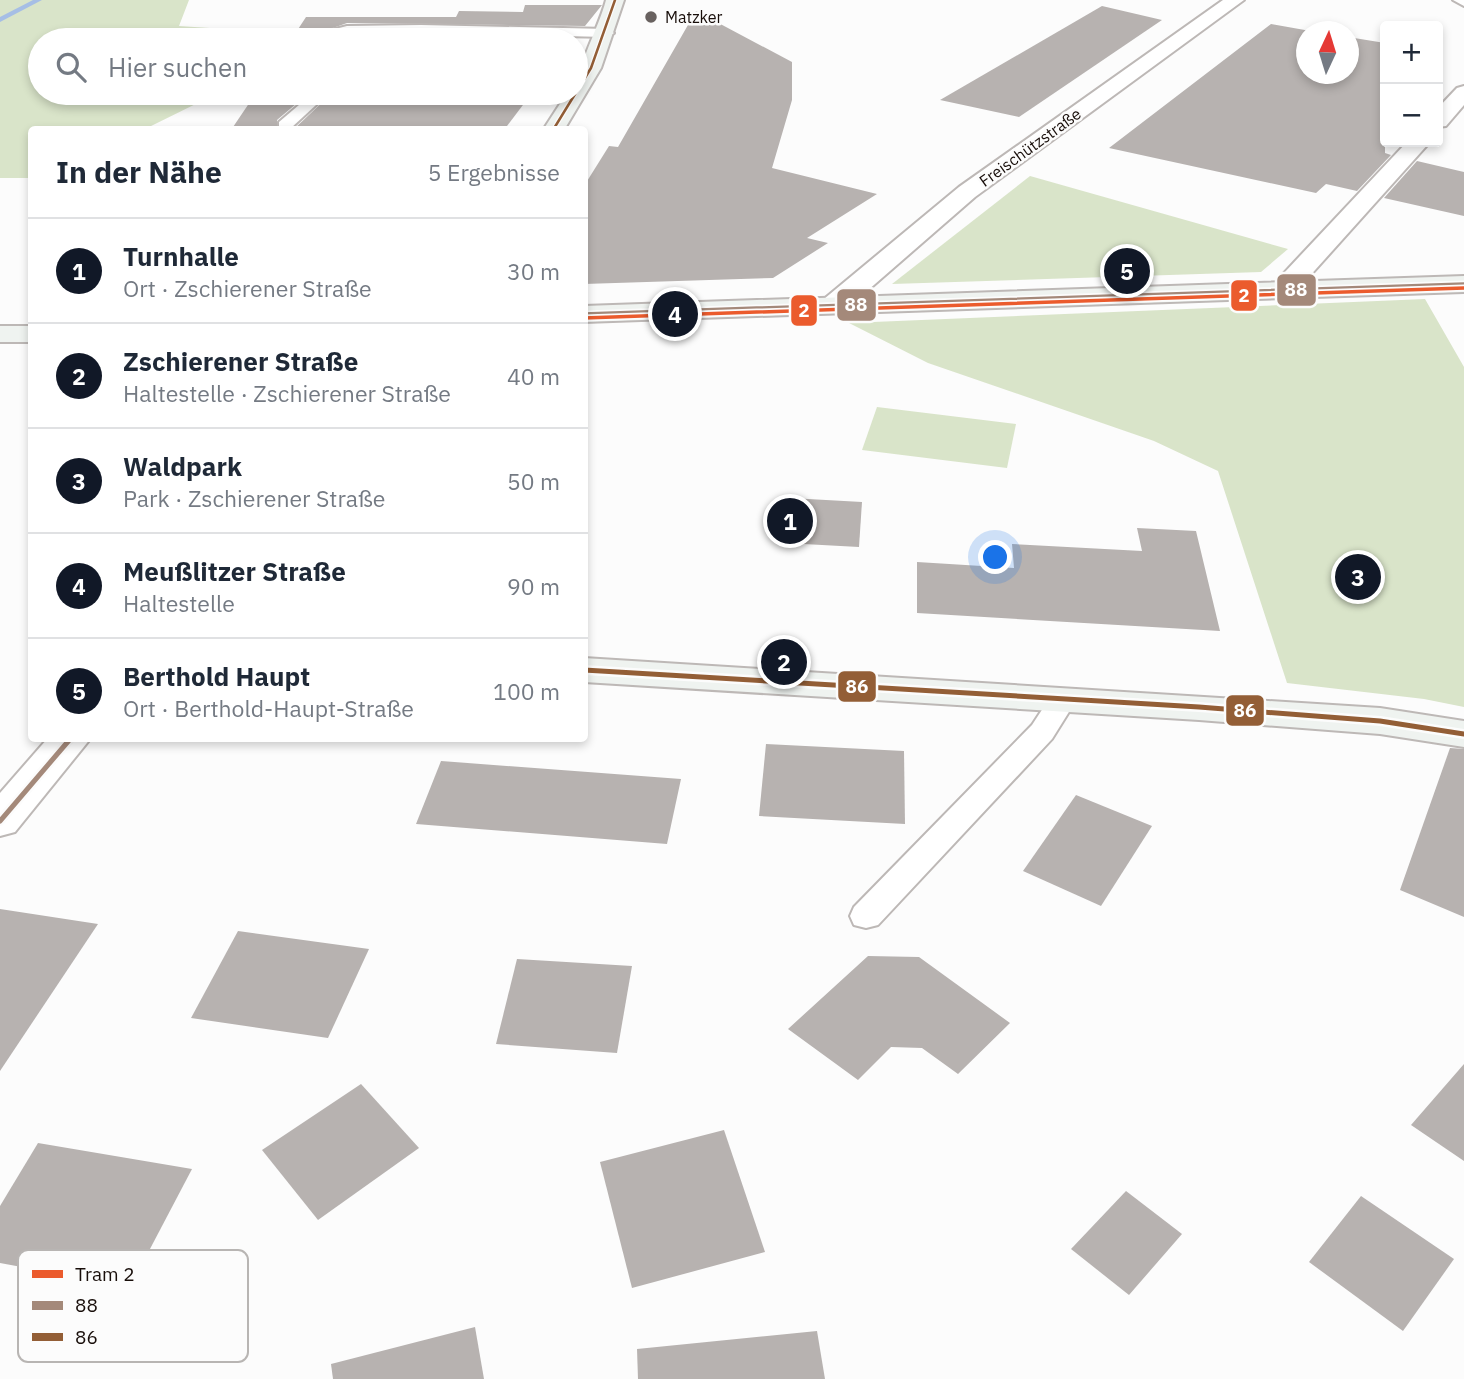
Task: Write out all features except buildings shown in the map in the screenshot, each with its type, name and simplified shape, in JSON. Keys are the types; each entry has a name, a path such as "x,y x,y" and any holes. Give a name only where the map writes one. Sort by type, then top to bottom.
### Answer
{"street":[{"path":"588,66 607,33 615,0"},
{"name":"Freischützstraße","path":"834,305 967,192 1235,0"},
{"path":"1443,115 1464,92"},
{"path":"555,126 567,105"},
{"path":"1303,290 1293,279 1414,147"},
{"path":"588,314 1464,284"},
{"path":"0,334 28,334"},
{"path":"588,670 1380,721 1464,734"},
{"path":"0,820 68,742"}],"lane":[{"path":"336,28 345,23 476,28"},
{"path":"588,32 607,33"},
{"path":"285,125 308,105"},
{"path":"866,916 1042,732 1063,699"}],"green space":[{"path":"0,0 189,0 179,26 209,28 28,28 28,105 194,105 151,126 28,126 28,178 0,178"},
{"path":"1030,176 1288,249 1261,272 892,284"},
{"path":"1425,299 1464,367 1464,707 1424,699 1287,683 1218,471 1154,441 928,363 849,323"},
{"path":"877,407 1016,424 1007,468 862,450"}],"waterway":[{"path":"0,20 38,0"}],"tram line":[{"name":"2","path":"588,318 1464,288"}],"transit line":[{"name":"86","path":"588,73 615,0"},
{"name":"86","path":"555,126 568,105"},
{"name":"88","path":"588,314 1464,284"},
{"name":"86","path":"588,670 1199,707 1380,721 1464,734"},
{"name":"88","path":"0,821 68,742"}],"place":[{"name":"Matzker","path":"651,17"},
{"name":"Berthold Haupt","path":"1127,271"},
{"name":"Meußlitzer Straße","path":"675,314"},
{"name":"Turnhalle","path":"790,521"},
{"name":"Waldpark","path":"1358,577"},
{"name":"Zschierener Straße","path":"784,662"}]}
